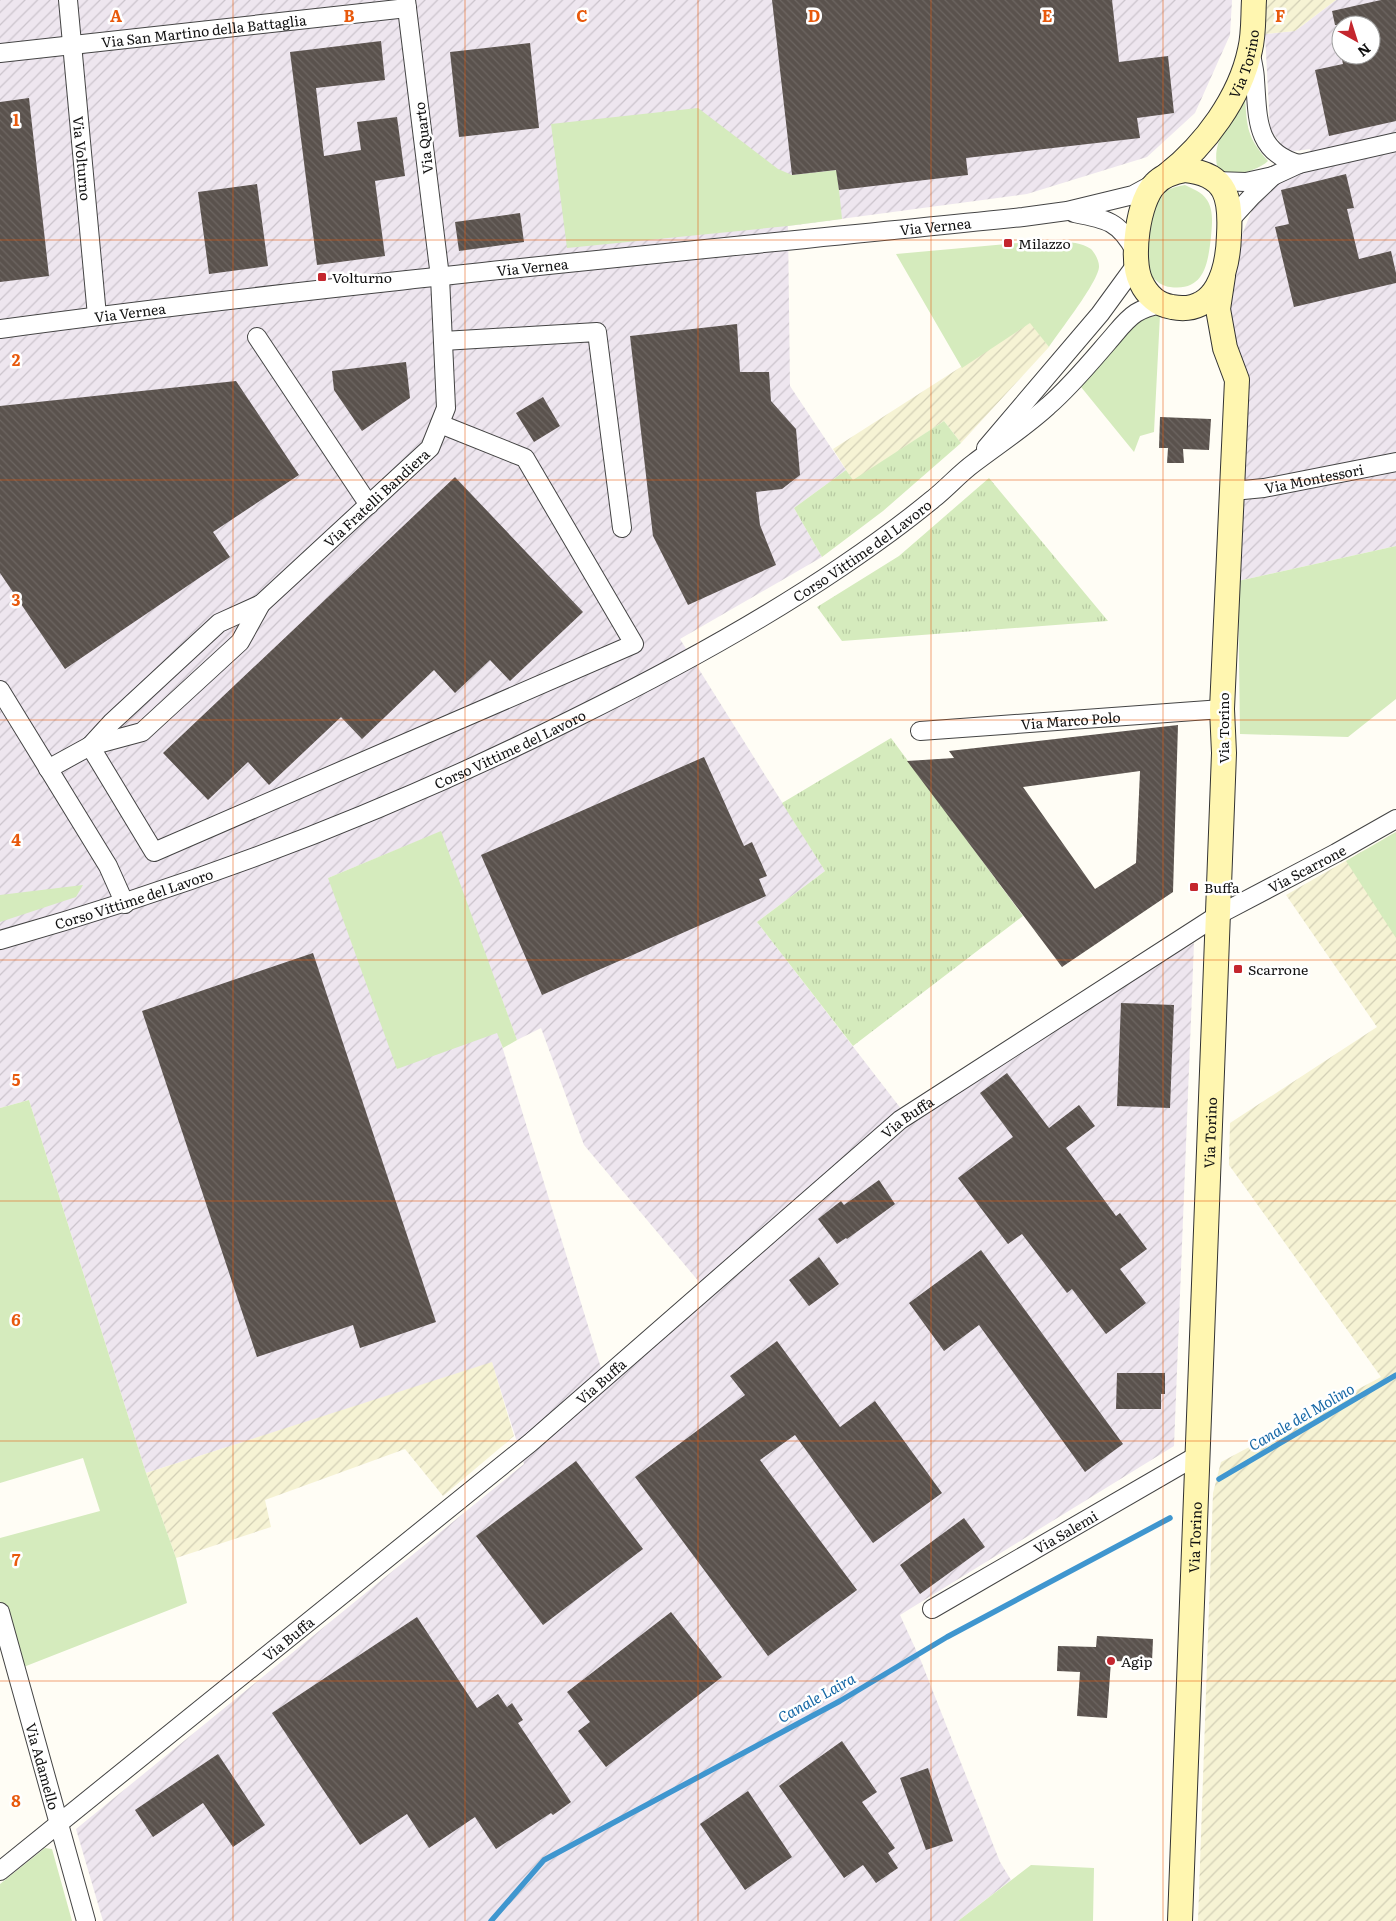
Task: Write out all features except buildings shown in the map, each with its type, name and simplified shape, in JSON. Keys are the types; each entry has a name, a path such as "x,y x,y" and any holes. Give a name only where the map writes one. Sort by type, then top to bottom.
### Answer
{"main road":[{"name":"Via Torino","path":"1216,124 1241,80 1250,50 1254,0"},
{"path":"1216,124 1186,159 1161,179 1148,193 1144,204 1135,258 1141,282 1146,292 1205,325 1225,348"},
{"path":"1213,179 1210,157 1216,124"},
{"path":"1161,179 1185,170 1195,171 1213,179 1224,190 1229,204 1230,220 1228,253 1218,309 1225,348"},
{"path":"1171,306 1199,304 1207,300 1219,285 1223,276"},
{"name":"Via Torino","path":"1180,1921 1224,753 1222,709 1237,380 1232,361 1225,348"}],"street":[{"name":"Via Volturno","path":"68,0 98,316"},
{"name":"Via San Martino della Battaglia","path":"0,53 73,46 407,4"},
{"name":"Via Quarto","path":"407,4 440,277"},
{"path":"1250,50 1255,78 1256,111 1259,128 1264,139 1276,153 1286,160 1299,164"},
{"path":"1213,179 1246,182 1273,176 1299,164 1396,142"},
{"path":"1230,220 1273,176"},
{"path":"1067,211 1133,195 1161,179"},
{"path":"973,464 1100,314 1135,258 1127,235 1115,225 1096,217 1067,211"},
{"name":"Via Vernea","path":"0,328 440,277 1067,211"},
{"name":"Via Fratelli Bandiera","path":"90,746 112,722 219,623 261,604 430,448 446,408 440,277"},
{"path":"973,464 1011,438 1051,404 1138,311 1171,306"},
{"path":"443,341 597,332 622,528"},
{"path":"257,337 369,505"},
{"path":"90,746 154,852 634,644 525,458 440,424"},
{"name":"Via Montessori","path":"1233,491 1264,488 1396,462"},
{"name":"Corso Vittime del Lavoro","path":"0,940 125,904 309,837 424,790 535,738 639,686 742,630 841,567 932,500 973,464"},
{"name":"Via Fratelli Bandiera","path":"48,769 90,746 142,732 240,642 261,604"},
{"path":"0,690 108,866 125,904"},
{"name":"Via Marco Polo","path":"920,731 1222,709"},
{"name":"Via Scarrone","path":"1218,915 1336,854 1396,819"},
{"name":"Via Buffa","path":"0,1870 530,1443 900,1120 1218,915"},
{"name":"Via Salemi","path":"932,1609 1198,1456"},
{"name":"Via Adamello","path":"0,1612 86,1921"}],"shaded area":[{"path":"0,0 1232,0 1230,35 1195,113 1147,157 1027,194 788,226 790,386 846,470 794,508 822,557 680,639 825,871 757,922 912,1123 1041,1032 1194,943 1174,1446 900,1615 921,1661 1000,1862 1011,1880 958,1921 103,1921 76,1829 524,1464 492,1363 146,1473 29,1100 0,1108","holes":["440,832 517,1040 541,1028 584,1145 700,1283 601,1368 498,1033 328,878"]},
{"path":"1266,0 1336,0 1295,31 1265,34"},
{"path":"1336,0 1396,0 1396,546 1238,581 1224,314 1239,242 1254,205 1273,183 1312,168 1310,149 1287,152 1270,129 1265,34 1295,31"},
{"path":"1031,322 1049,347 961,443 944,421 853,481 833,449"},
{"path":"1396,832 1396,1921 1198,1921 1213,1493 1221,1462 1381,1377 1229,1165 1230,1123 1377,1027 1286,895"},
{"path":"492,1362 514,1436 443,1496 405,1449 265,1500 271,1527 176,1558 146,1473"}],"green space":[{"path":"1245,97 1249,132 1268,161 1251,170 1229,174 1217,166 1217,147 1229,121"},
{"path":"698,108 778,169 792,175 837,170 842,219 567,248 551,124"},
{"path":"1185,185 1203,195 1209,204 1212,218 1210,247 1206,265 1198,280 1191,285 1170,287 1156,281 1146,268 1144,250 1148,213 1154,201 1161,194 1175,187"},
{"path":"1030,242 1069,242 1091,249 1099,266 1093,283 1049,347 1030,323 962,368 896,254"},
{"path":"1160,315 1154,432 1140,436 1134,452 1081,387 1125,331 1140,319"},
{"path":"944,421 961,443 883,511 822,557 794,508 846,470 853,480"},
{"path":"989,478 1108,621 842,641 817,607 899,556"},
{"path":"1396,546 1396,699 1348,737 1240,734 1238,581"},
{"path":"891,738 1023,916 853,1046 757,922 825,871 782,803"},
{"path":"441,831 517,1040 503,1048 497,1033 397,1069 328,878"},
{"path":"1396,832 1396,938 1346,861"},
{"path":"83,885 76,897 0,922 0,895"},
{"path":"29,1100 146,1473 176,1558 187,1603 21,1668 0,1601 0,1538 100,1511 83,1458 0,1483 0,1108"},
{"path":"45,1848 52,1849 72,1921 0,1921 0,1884"},
{"path":"1031,1865 1094,1868 1093,1921 958,1921"}],"waterway":[{"name":"Canale del Molino","path":"1219,1479 1396,1375"},
{"name":"Canale Laira","path":"491,1921 544,1860 840,1701 947,1637 1170,1518"}],"place":[{"name":"Milazzo","path":"1008,243"},
{"name":"Volturno","path":"322,277"},
{"name":"Buffa","path":"1194,887"},
{"name":"Scarrone","path":"1238,969"},
{"name":"Agip","path":"1111,1661"}]}
